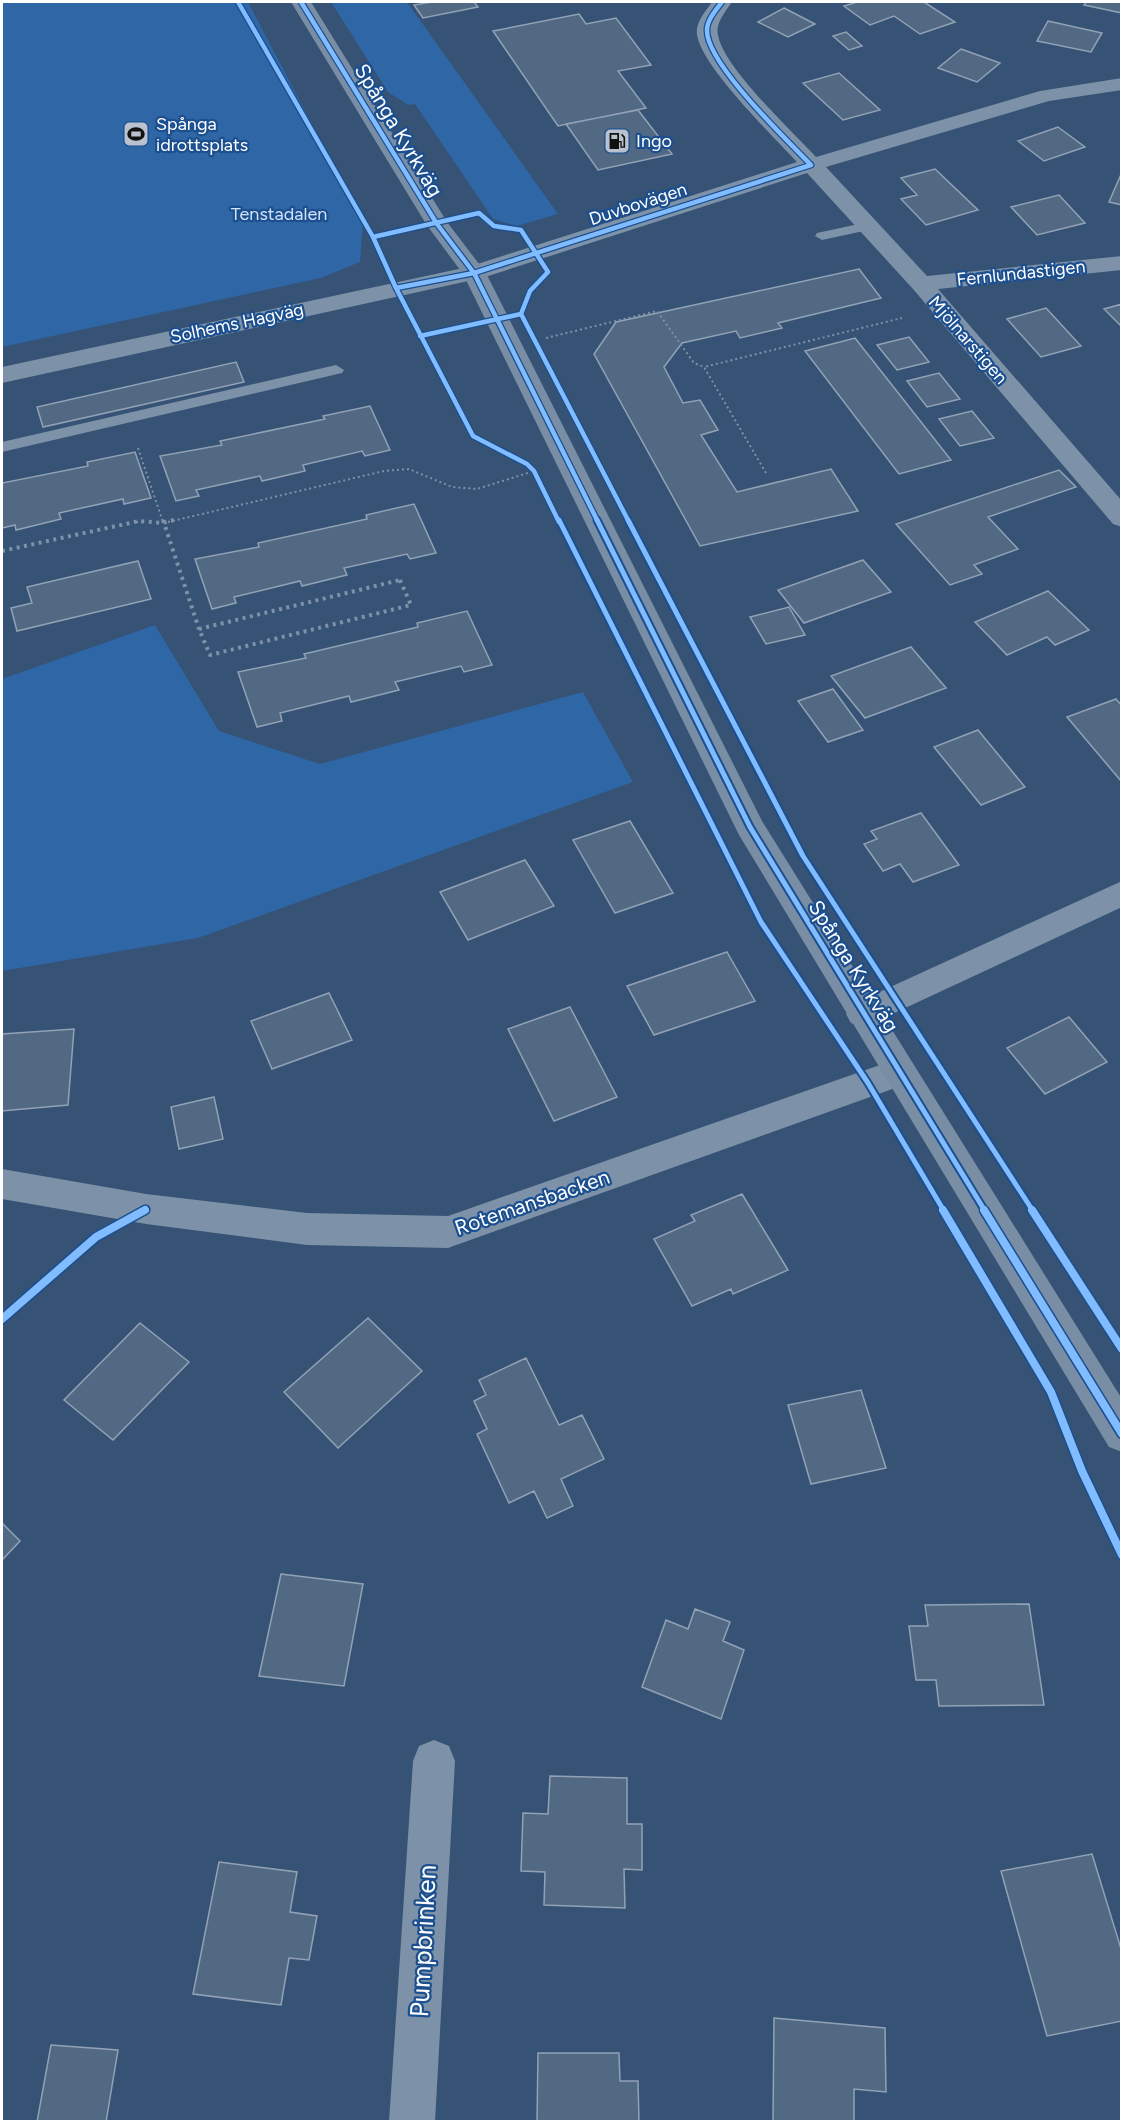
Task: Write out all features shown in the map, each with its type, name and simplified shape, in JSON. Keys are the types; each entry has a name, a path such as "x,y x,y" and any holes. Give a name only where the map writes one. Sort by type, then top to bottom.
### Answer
{"street":[{"name":"Spånga Kyrkväg","path":"302,2 437,224 509,316 750,827 862,1014 900,1071 1122,1434"},
{"name":"Mjölnarstigen","path":"722,2 710,19 707,34 717,57 751,99 921,284 1122,518"},
{"name":"Duvbovägen","path":"474,273 811,165 1047,95 1122,84"},
{"name":"Fernlundastigen","path":"921,284 1122,263"},
{"name":"Solhems Hagväg","path":"2,375 474,273"},
{"name":"Spånga Kyrkväg","path":"862,1014 1122,892"},
{"name":"Rotemansbacken","path":"2,1184 147,1209 307,1229 448,1232 900,1071"},
{"name":"Pumpbrinken","path":"412,2121 434,1761"}],"lane":[{"path":"822,236 868,226"},
{"path":"2,447 336,370"}],"path":[{"path":"509,316 535,341 657,311 694,363 704,367 941,308"},
{"path":"704,367 766,473"},
{"path":"126,418 157,498 162,523 198,629 210,655 411,605 400,580 198,629"},
{"path":"529,465 539,482"},
{"path":"2,551 139,521 162,523 384,471 410,469 452,487 477,489 534,471"}],"green space":[{"name":"Spånga idrottsplats","path":"2,2 248,2 363,221 360,262 321,278 2,347"},
{"path":"331,2 407,2 558,214 517,226 493,219 415,104 408,105 388,92"},
{"path":"155,625 219,731 320,764 583,692 633,782 198,938 2,971 2,679"}],"building":[{"path":"432,2 474,2 478,7 423,18 414,5"},
{"path":"857,2 924,2 955,22 920,34 894,16 870,25 844,6"},
{"path":"1086,2 1122,2 1122,13 1084,5"},
{"path":"784,8 815,24 788,37 758,22"},
{"path":"579,14 586,24 616,18 651,65 618,71 646,108 558,126 493,31"},
{"path":"1048,21 1102,33 1091,52 1037,41"},
{"path":"846,32 862,46 849,50 833,36"},
{"path":"961,49 1000,63 977,82 938,68"},
{"path":"839,73 880,110 843,120 803,83"},
{"path":"638,110 672,154 598,170 566,124"},
{"path":"1058,127 1085,147 1044,161 1018,141"},
{"path":"935,169 978,210 926,225 901,199 917,195 901,178"},
{"path":"1122,172 1122,205 1109,202"},
{"path":"1059,195 1085,223 1037,235 1011,207"},
{"path":"859,269 881,298 778,323 782,328 740,338 736,331 682,343 664,367 683,403 700,400 718,430 701,435 737,492 831,469 858,511 700,546 594,354 616,322"},
{"path":"1122,304 1122,327 1104,309"},
{"path":"1046,308 1081,346 1041,357 1007,319"},
{"path":"909,337 929,362 897,370 877,345"},
{"path":"855,338 951,460 899,474 805,351"},
{"path":"236,362 244,382 43,427 37,407"},
{"path":"939,373 960,399 927,407 907,381"},
{"path":"370,406 390,450 365,456 362,451 303,465 305,471 262,481 260,476 196,490 199,496 176,501 160,456 222,445 220,441 325,419 323,416"},
{"path":"972,411 994,438 960,446 939,419"},
{"path":"135,452 151,498 124,504 123,499 59,513 61,519 16,530 15,525 2,528 2,483 88,466 87,462"},
{"path":"1059,470 1076,487 988,517 1018,549 974,565 982,574 950,585 896,524"},
{"path":"414,504 436,553 410,559 407,554 344,568 347,575 302,586 300,581 234,597 236,603 212,609 195,559 259,547 258,543 367,519 366,515"},
{"path":"863,560 891,592 804,623 778,590"},
{"path":"138,561 151,599 17,631 11,608 32,603 27,587"},
{"path":"1048,591 1089,630 1055,645 1047,637 1007,655 975,622"},
{"path":"789,607 805,635 766,644 750,617"},
{"path":"467,611 492,665 464,672 461,666 395,682 399,690 351,702 349,696 280,713 282,721 257,727 238,672 306,658 304,654 418,627 417,623"},
{"path":"911,647 946,688 865,718 831,676"},
{"path":"833,689 863,730 828,742 798,701"},
{"path":"1116,699 1122,706 1121,781 1067,717"},
{"path":"978,730 1025,787 981,805 934,747"},
{"path":"921,813 959,865 913,882 900,864 883,871 864,844 877,839 871,831"},
{"path":"630,821 673,893 615,913 573,840"},
{"path":"525,860 554,906 468,940 440,892"},
{"path":"727,952 755,1001 654,1035 627,986"},
{"path":"329,993 352,1040 272,1069 251,1021"},
{"path":"570,1007 617,1097 554,1121 508,1029"},
{"path":"1069,1017 1107,1062 1045,1094 1007,1048"},
{"path":"74,1029 68,1105 2,1111 2,1034"},
{"path":"214,1097 223,1139 179,1149 171,1107"},
{"path":"742,1194 788,1270 733,1294 731,1289 692,1306 654,1239 695,1221 691,1215"},
{"path":"368,1318 422,1371 338,1448 284,1392"},
{"path":"140,1323 189,1362 113,1440 64,1400"},
{"path":"526,1358 559,1425 582,1415 604,1459 561,1479 573,1506 547,1518 534,1491 509,1503 477,1434 487,1429 474,1401 486,1395 479,1380"},
{"path":"861,1390 886,1468 811,1484 788,1405"},
{"path":"2,1523 20,1541 2,1560"},
{"path":"281,1574 363,1584 344,1686 259,1676"},
{"path":"1029,1604 1044,1705 939,1706 936,1680 916,1680 909,1626 928,1626 925,1605"},
{"path":"695,1609 730,1622 723,1641 744,1650 721,1719 642,1687 666,1620 688,1629"},
{"path":"550,1776 627,1778 627,1824 642,1824 642,1870 624,1869 625,1908 544,1905 545,1872 521,1871 523,1813 548,1814"},
{"path":"1092,1854 1122,1952 1122,2021 1047,2036 1001,1871"},
{"path":"219,1862 297,1872 290,1912 317,1916 309,1960 289,1958 281,2005 193,1994"},
{"path":"774,2018 885,2028 886,2092 854,2089 854,2122 773,2122"},
{"path":"51,2045 118,2050 106,2122 37,2122"},
{"path":"538,2053 619,2053 620,2081 638,2081 639,2122 537,2122"}],"cycle path":[{"path":"238,2 373,237 396,288 473,436 520,458 534,471 761,922 868,1083 1051,1392 1082,1471 1122,1555"},
{"path":"301,2 437,224 474,273 750,827 1122,1434"},
{"path":"396,288 474,273 811,165 735,83 712,48 707,34 708,25 722,2"},
{"path":"373,237 479,213 494,226 521,230 548,272 530,291 521,314 803,856 1122,1349"},
{"path":"420,336 521,314"},
{"path":"2,1319 96,1237 146,1209"}],"place":[{"name":"Spånga idrottsplats","path":"136,134"},
{"name":"Ingo","path":"617,141"}],"park label":[{"name":"Tenstadalen","path":"279,214"}]}
